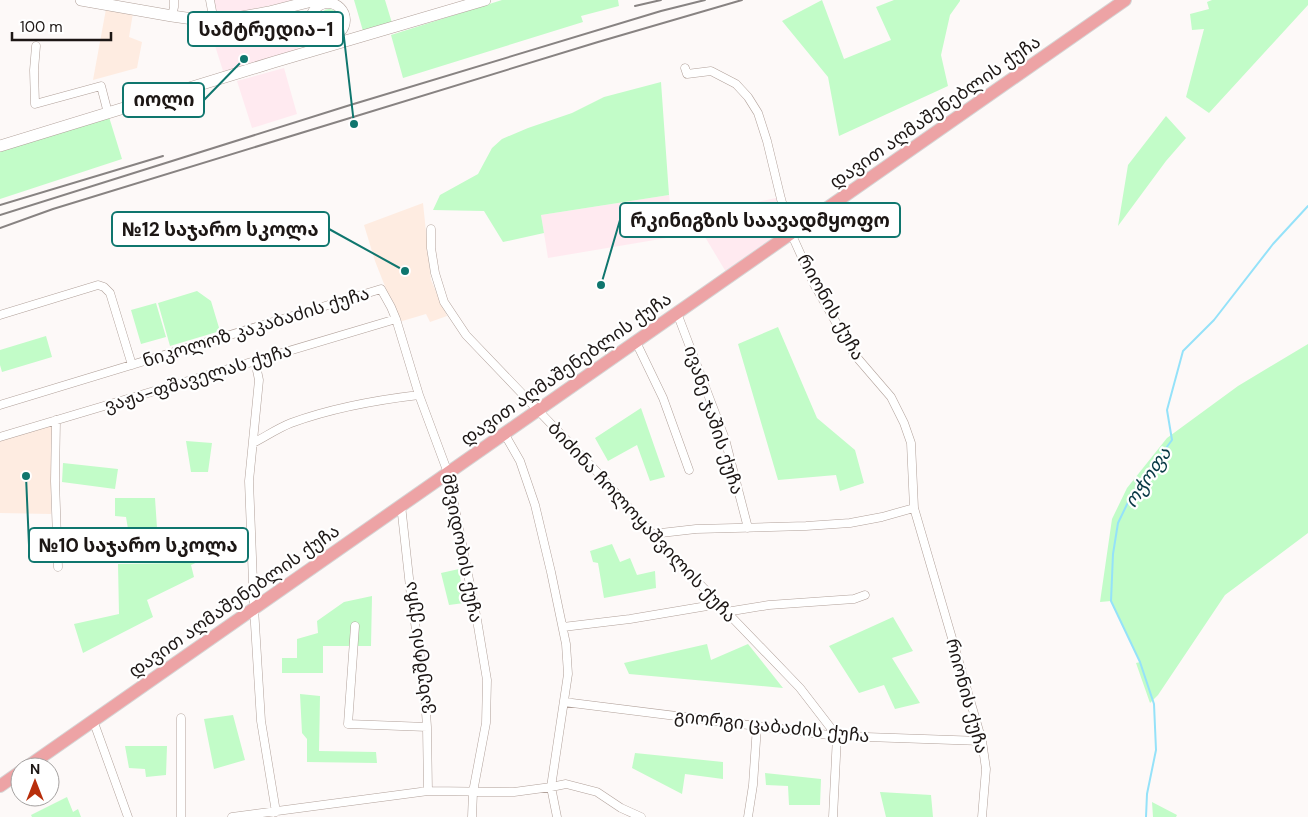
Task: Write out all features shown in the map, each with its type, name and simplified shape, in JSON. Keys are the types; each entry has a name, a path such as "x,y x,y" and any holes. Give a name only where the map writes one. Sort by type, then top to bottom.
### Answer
{"main road":[{"path":"80,0 214,22 311,4"},
{"path":"0,146 485,0"},
{"name":"დავით აღმაშენებლის ქუჩა","path":"41,757 1125,0"}],"street":[{"path":"172,16 174,0"},
{"path":"210,0 214,22"},
{"path":"326,1 338,5 344,11 346,20 337,44 316,32 312,25 311,4 318,6 326,1"},
{"path":"323,36 337,35 344,28"},
{"path":"36,46 34,70 35,104 101,86 108,112"},
{"name":"რიონის ქუჩა","path":"685,68 687,74 711,71 736,84 748,97 758,113 792,233 814,284 854,354 891,397 904,423 911,443 914,508 982,741 986,769 982,817"},
{"name":"ბიძინა ჩოლოყაშვილის ქუჩა","path":"431,229 431,248 435,273 444,302 466,335 598,473 652,534 800,688 837,736"},
{"name":"ნიკოლოზ კაკაბაძის ქუჩა","path":"0,315 98,285 104,287 110,293 132,365"},
{"name":"მშვიდობის ქუჩა","path":"381,289 396,319 419,395 448,473 477,620 487,680 486,723 473,792 472,817"},
{"name":"ნიკოლოზ კაკაბაძის ქუჩა","path":"0,405 381,289"},
{"name":"ივანე ჯაშის ქუჩა","path":"677,313 724,439 748,528"},
{"name":"ვაჟა-ფშაველას ქუჩა","path":"0,437 396,319"},
{"path":"636,342 662,398 689,470"},
{"path":"255,361 259,380 249,481 254,608 261,720 276,812"},
{"path":"253,443 290,424 332,411 382,400 419,395"},
{"path":"56,420 55,481 58,566"},
{"path":"504,434 520,461 535,505 566,644 568,674 551,787 557,817"},
{"name":"ვახუშტის ქუჩა","path":"401,505 411,596 424,683 428,791"},
{"path":"652,534 696,529 850,523 914,508"},
{"path":"726,612 769,605 854,599 865,596"},
{"path":"562,627 630,619 719,604"},
{"path":"355,626 348,724 427,727"},
{"name":"გიორგი ცაბაძის ქუჩა","path":"564,702 837,736 982,741"},
{"path":"181,718 181,817"},
{"path":"93,720 128,817"},
{"path":"748,817 753,785 757,726"},
{"path":"833,817 837,736"},
{"path":"232,817 428,791 514,792 566,784 597,792 621,808 641,817"}],"shaded area":[{"path":"214,0 296,0 220,16 216,13"},
{"path":"106,9 133,13 129,37 142,42 137,68 93,80"},
{"path":"288,13 299,51 224,74 210,30"},
{"path":"284,68 297,114 252,128 237,81"},
{"path":"669,195 672,220 776,198 787,230 726,272 702,232 548,258 541,215"},
{"path":"423,203 431,280 447,316 430,322 426,314 399,322 375,261 364,225"},
{"path":"54,423 51,514 0,513 0,438"}],"green space":[{"path":"354,0 385,0 392,23 363,31"},
{"path":"502,0 618,0 619,6 581,16 583,22 403,78 391,35"},
{"path":"822,0 844,59 891,40 876,7 894,0 960,0 950,15 941,55 948,86 839,136 828,77 782,21"},
{"path":"1212,0 1308,0 1308,5 1209,113 1186,97 1204,29 1192,30 1190,14 1209,9 1207,2"},
{"path":"329,9 336,12 339,19 336,26 329,29 322,26 319,19 322,12"},
{"path":"661,82 669,195 541,215 544,233 503,242 484,211 433,210 440,195 478,174 492,148 502,139 572,113 604,97"},
{"path":"1166,116 1186,138 1166,161 1118,226 1128,165"},
{"path":"109,117 122,159 0,199 0,150"},
{"path":"197,291 211,301 220,331 170,346 158,303"},
{"path":"156,303 166,337 141,344 131,310"},
{"path":"778,327 817,418 855,450 864,483 840,491 836,475 778,480 738,344"},
{"path":"46,336 52,357 2,372 0,350"},
{"path":"1308,344 1308,533 1225,595 1158,695 1150,703 1136,663 1140,662 1111,601 1100,602 1112,519 1127,488 1167,438 1238,386"},
{"path":"641,408 665,477 650,481 637,445 608,461 595,438"},
{"path":"186,441 212,443 208,472 191,472"},
{"path":"63,463 118,469 115,489 62,482"},
{"path":"115,498 155,498 157,528 128,529 126,517 115,516"},
{"path":"185,528 219,532 217,553 191,565 194,577 147,600 153,617 83,653 74,624 119,614 118,564 185,563"},
{"path":"612,544 620,562 630,558 637,575 655,571 656,588 604,598 598,563 593,562 590,551"},
{"path":"459,569 464,603 449,605 441,573"},
{"path":"372,596 371,646 323,646 323,673 282,673 282,658 297,658 297,639 318,633 317,621 344,602"},
{"path":"893,617 913,651 892,658 920,703 895,709 884,685 859,693 829,646"},
{"path":"707,644 711,660 748,644 783,688 629,674 624,663"},
{"path":"300,694 320,696 319,751 376,752 377,763 307,762 307,739 302,733"},
{"path":"233,715 245,760 214,769 204,719"},
{"path":"125,746 167,746 166,775 146,777 145,769 129,768"},
{"path":"635,753 723,762 723,779 685,774 682,794 632,768"},
{"path":"765,773 821,779 820,805 789,805 788,786 766,785"},
{"path":"880,792 931,795 933,817 886,817"},
{"path":"67,797 73,812 78,809 81,817 32,817 31,815 47,807 60,807 60,800"},
{"path":"1152,802 1177,815 1176,817 1153,817"}],"waterway":[{"name":"ოჭოფა","path":"1146,817 1147,794 1156,750 1154,704 1140,662 1111,601 1113,554 1118,523 1132,494 1172,440 1167,410 1183,351 1214,320 1273,244 1308,206"}],"railway":[{"path":"635,6 661,0"},
{"path":"0,215 347,106 661,11 705,0"},
{"path":"0,228 53,209 598,42 742,0"},
{"path":"0,205 163,156"}],"place":[{"name":"იოლი","path":"244,59"},
{"name":"სამტრედია-1","path":"354,124"},
{"name":"№12 საჯარო სკოლა","path":"405,271"},
{"name":"რკინიგზის საავადმყოფო","path":"601,285"},
{"name":"№10 საჯარო სკოლა","path":"26,476"}]}
